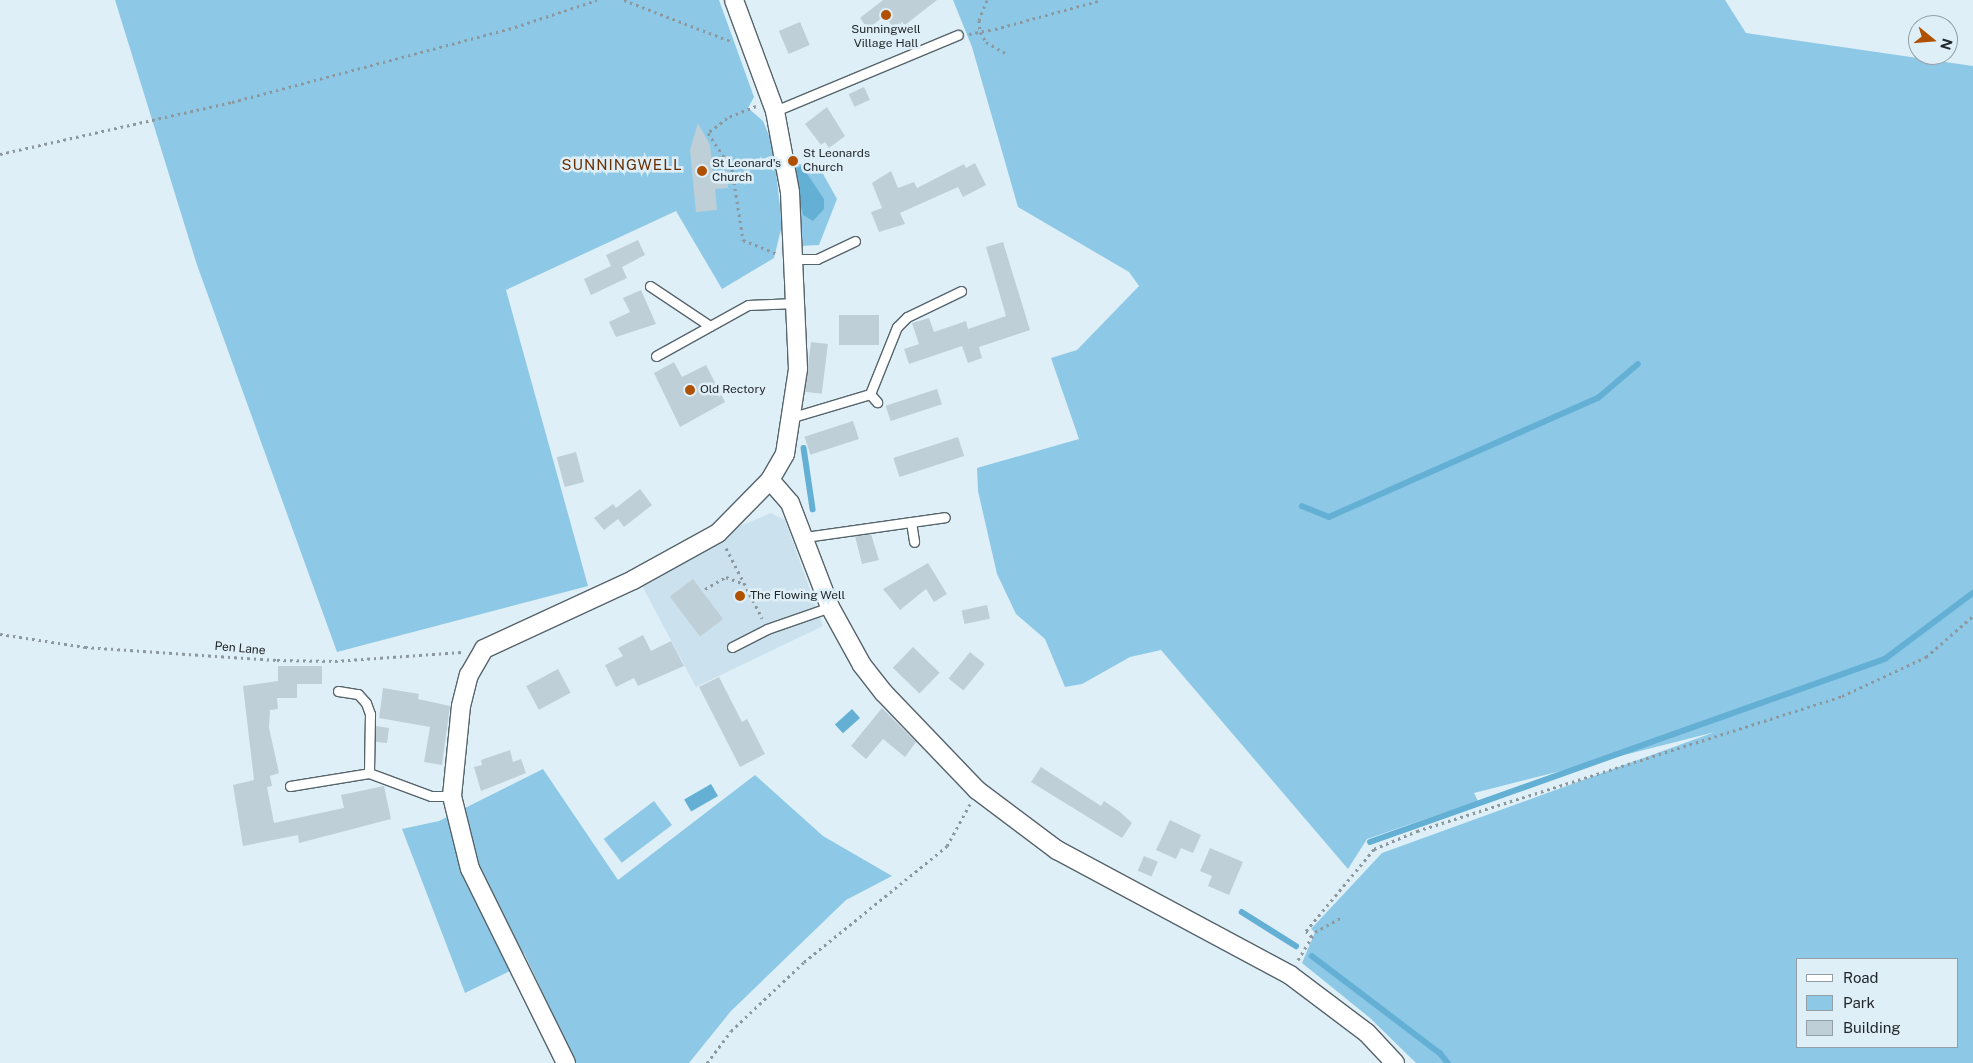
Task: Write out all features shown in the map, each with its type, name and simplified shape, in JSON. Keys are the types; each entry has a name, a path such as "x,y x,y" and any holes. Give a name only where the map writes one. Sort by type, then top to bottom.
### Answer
{"street":[{"path":"566,1063 470,869 452,796 460,706 480,654 499,639 633,580 718,532 770,480 785,454 793,417 798,369 794,255 786,161 773,105 734,0"},
{"path":"770,480 790,503 805,537 830,608 862,665 884,692 977,790 1056,850 1290,975 1367,1033 1395,1063"}],"lane":[{"path":"773,105 962,35"},
{"path":"794,255 817,258 855,241"},
{"path":"650,286 710,326"},
{"path":"870,394 896,327 907,317 961,291"},
{"path":"656,356 758,302 796,303"},
{"path":"870,394 877,402"},
{"path":"793,417 870,394"},
{"path":"805,537 945,517"},
{"path":"911,522 914,542"},
{"path":"732,647 768,629 830,608"},
{"path":"338,691 358,694 366,703 369,773"},
{"path":"290,786 369,773 430,796 452,796"}],"path":[{"path":"0,154 232,102 514,27 597,0"},
{"path":"624,0 730,43 748,38"},
{"path":"987,0 979,20 980,32 986,42 1005,53"},
{"path":"962,35 995,29 1102,0"},
{"path":"773,105 727,118 708,132 732,169 743,240 775,253 794,255"},
{"path":"718,532 768,629"},
{"path":"705,589 726,577 745,584"},
{"path":"1312,937 1306,931 1374,849 1417,831 1842,696 1926,657 1973,616"},
{"name":"Pen Lane","path":"0,634 85,647 277,660 480,654"},
{"path":"708,1063 731,1031 804,962 947,846 977,790"},
{"path":"1296,964 1312,937 1342,917"}],"shaded area":[{"path":"802,166 824,199 824,209 813,221 803,215 799,198 796,168"},
{"path":"771,513 785,520 823,626 696,687 642,586 735,528"},
{"path":"852,709 860,718 843,733 835,724"},
{"path":"711,784 718,796 691,812 684,800"}],"green space":[{"path":"115,0 719,0 754,97 748,108 763,121 773,145 782,225 774,258 722,289 676,211 506,290 588,586 337,652 197,265"},
{"path":"953,0 1725,0 1746,33 1908,57 1908,65 1958,64 1973,66 1973,1063 1416,1063 1370,1018 1302,963 1315,932 1311,929 1382,853 1715,732 1474,793 1478,801 1367,839 1348,869 1161,650 1130,657 1082,684 1065,687 1045,639 1016,614 997,574 978,491 977,468 1079,439 1051,358 1077,350 1139,286 1129,272 1018,207 972,47"},
{"path":"794,162 822,172 837,199 819,245 800,246"},
{"path":"543,769 618,880 755,775 823,836 892,876 846,900 731,1011 689,1063 576,1063 524,953 510,971 465,993 402,829 439,821"},
{"path":"654,801 672,825 622,863 604,839"}],"building":[{"name":"Sunningwell Village Hall","path":"883,0 937,0 905,25 902,23 895,29 884,16 868,29 860,18"},
{"path":"800,22 810,45 789,54 779,31"},
{"path":"864,87 870,100 855,107 849,94"},
{"path":"827,107 845,136 829,148 825,142 821,145 805,124"},
{"name":"St Leonard's Church","path":"698,123 710,145 713,172 727,171 728,188 715,189 717,210 696,212 690,150"},
{"path":"975,163 986,185 963,197 958,187 900,213 905,224 879,232 871,212 882,208 872,183 891,171 898,188 914,182 917,188 964,164 966,168"},
{"path":"638,240 645,255 622,267 627,278 591,295 584,279 611,266 606,255"},
{"path":"1003,242 1030,330 979,347 982,358 968,363 962,346 909,364 904,349 919,344 912,323 929,318 934,332 966,321 968,329 1006,316 986,247"},
{"path":"641,290 656,324 616,337 609,322 630,312 623,298"},
{"path":"839,315 879,315 879,345 839,345"},
{"path":"811,342 828,344 822,394 805,392"},
{"name":"Old Rectory","path":"674,362 682,377 706,365 725,402 680,427 654,373"},
{"path":"937,389 942,404 891,421 886,406"},
{"path":"853,421 859,439 810,455 804,437"},
{"path":"958,437 964,456 900,477 893,458"},
{"path":"576,452 584,482 565,487 557,457"},
{"path":"640,489 652,505 624,527 618,519 604,530 594,518 613,504 616,508"},
{"path":"871,534 879,560 862,564 855,536"},
{"path":"928,563 947,594 934,602 926,589 900,610 883,589"},
{"path":"693,579 723,619 700,636 670,596"},
{"path":"987,605 990,619 964,624 962,610"},
{"path":"643,635 651,651 671,641 684,666 638,686 634,678 616,687 605,665 623,656 618,648"},
{"path":"913,647 940,673 919,694 893,668"},
{"path":"970,652 985,664 963,690 949,678"},
{"path":"278,666 322,666 322,684 297,684 297,698 277,698 278,709 270,710 269,728 279,773 270,776 272,786 267,787 274,823 344,808 341,795 384,786 391,819 299,843 298,835 243,846 233,785 254,780 243,686 278,681"},
{"path":"558,669 571,693 539,710 526,686"},
{"path":"719,677 742,722 747,719 765,754 740,767 699,687"},
{"path":"383,688 419,694 418,699 450,706 442,765 424,762 430,727 379,718"},
{"path":"882,708 916,742 905,757 883,739 866,759 851,746"},
{"path":"376,726 389,728 387,743 376,742"},
{"path":"510,750 513,762 521,759 526,773 481,791 474,767 482,765 481,760"},
{"path":"1041,767 1101,806 1104,801 1120,812 1132,823 1122,838 1031,782"},
{"path":"1170,820 1201,835 1193,853 1181,848 1176,859 1156,850"},
{"path":"1210,848 1243,862 1229,895 1208,886 1212,876 1200,871"},
{"path":"1144,856 1158,862 1152,877 1138,871"}],"waterway":[{"path":"1302,506 1329,517 1598,398 1638,364"},
{"path":"804,448 813,509"},
{"path":"1370,842 1885,659 1973,593"},
{"path":"1242,912 1296,946"},
{"path":"1312,956 1440,1053 1448,1063"}],"place":[{"name":"Sunningwell Village Hall","path":"886,15"},
{"name":"St Leonards Church","path":"793,161"},
{"name":"St Leonard's Church","path":"702,171"},
{"name":"Old Rectory","path":"690,390"},
{"name":"The Flowing Well","path":"740,596"}],"district":[{"name":"SUNNINGWELL","path":"622,165"}]}
